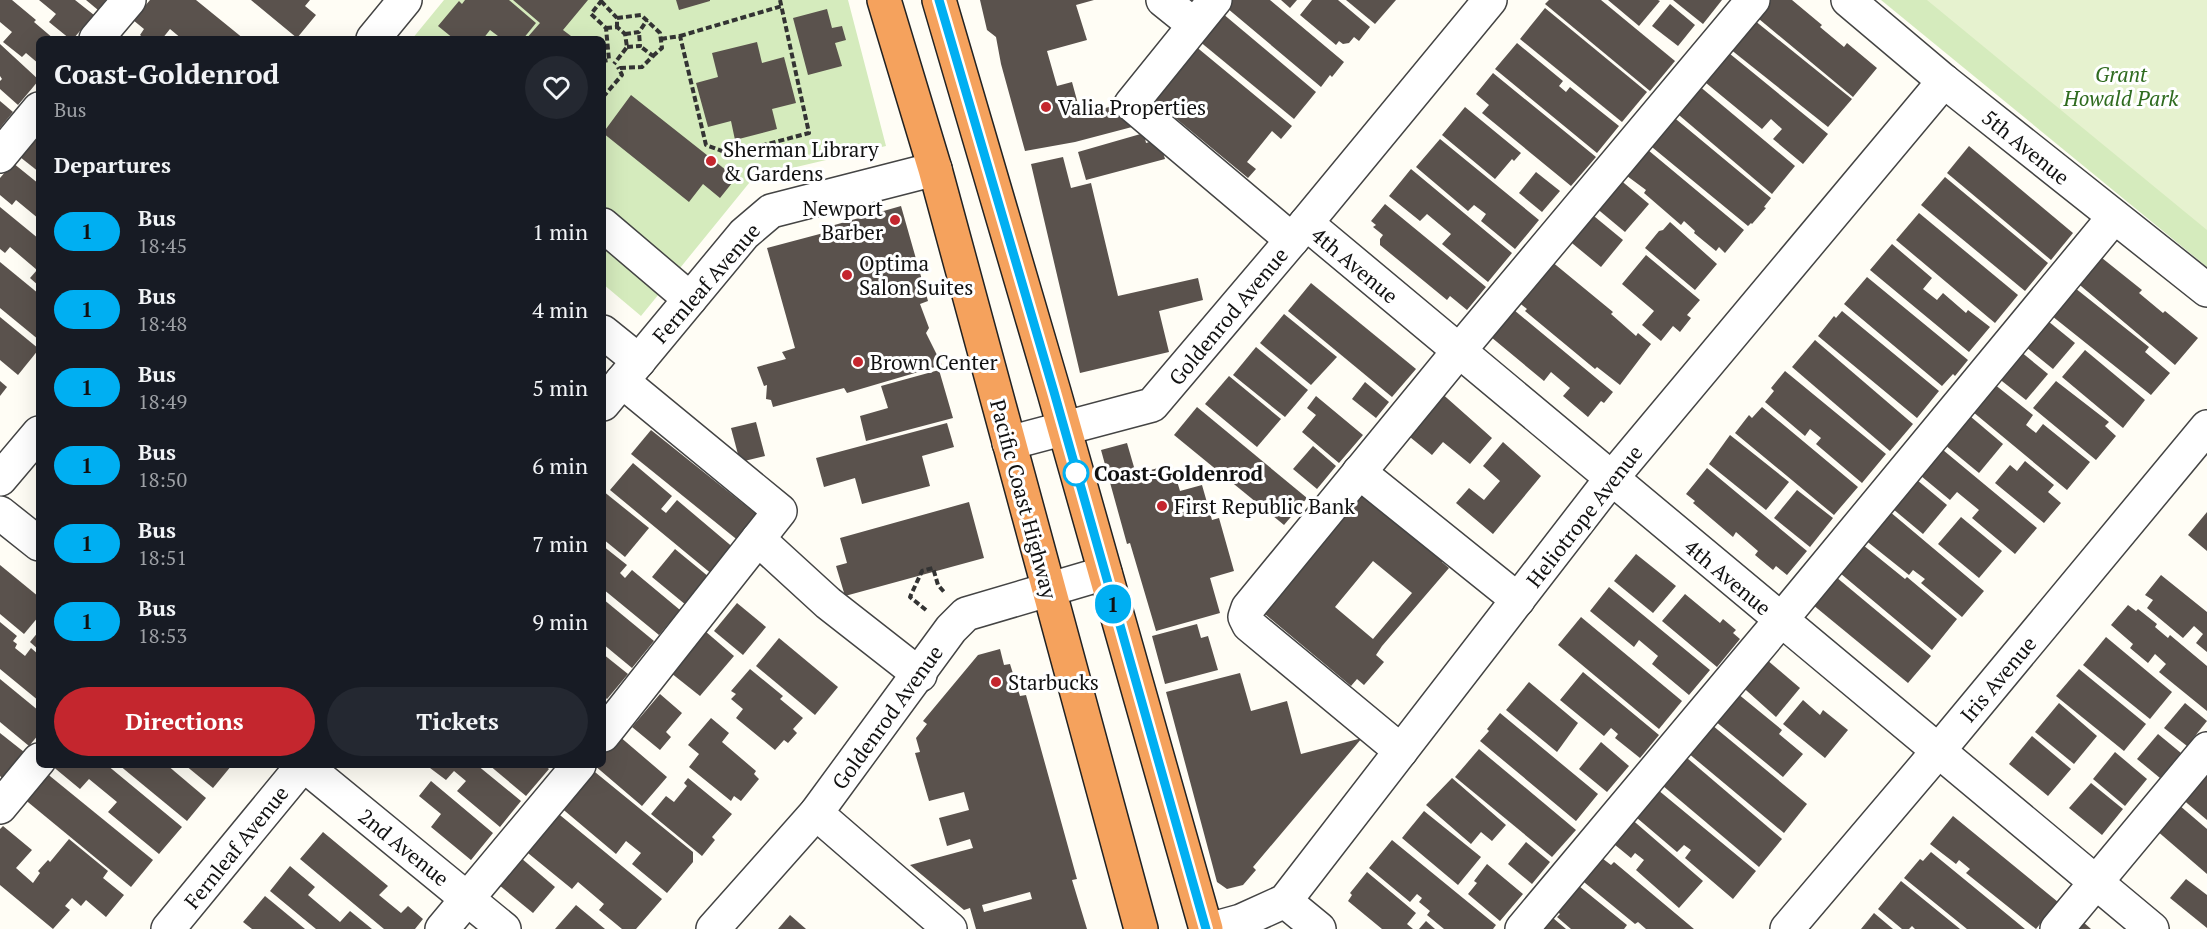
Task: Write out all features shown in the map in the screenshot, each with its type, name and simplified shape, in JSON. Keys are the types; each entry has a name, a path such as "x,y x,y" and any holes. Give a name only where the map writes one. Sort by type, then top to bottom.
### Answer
{"highway":[{"name":"Pacific Coast Highway","path":"885,0 935,169 1141,929"},
{"path":"939,0 1206,929"}],"street":[{"path":"99,36 129,0"},
{"path":"378,36 405,0"},
{"path":"1163,0 1194,25 1215,0"},
{"name":"Goldenrod Avenue","path":"1009,443 1152,405 1299,232 1490,0"},
{"path":"1401,751 1249,625 1245,617 1248,608 1458,352 1753,0"},
{"name":"5th Avenue","path":"1848,0 1944,81 2207,290"},
{"name":"4th Avenue","path":"1194,25 1131,104 1458,352 2152,929"},
{"name":"Heliotrope Avenue","path":"1212,929 1241,921 1285,901 1611,479 1944,81"},
{"path":"0,156 36,113"},
{"name":"Fernleaf Avenue","path":"622,382 744,234 771,211 935,169"},
{"path":"1522,929 2114,217"},
{"path":"606,228 690,299"},
{"path":"606,340 622,382 780,511 606,731"},
{"name":"Iris Avenue","path":"1787,929 2207,427"},
{"path":"0,479 36,437"},
{"path":"1359,472 1518,600"},
{"path":"0,513 36,542"},
{"path":"758,539 828,603 920,675"},
{"name":"Goldenrod Avenue","path":"713,929 816,813 920,675 951,629 966,614 1105,573"},
{"path":"2057,929 2207,749"},
{"path":"0,807 36,764"},
{"name":"Fernleaf Avenue","path":"168,929 301,768"},
{"name":"2nd Avenue","path":"307,768 504,929"},
{"path":"442,929 576,768"},
{"path":"816,813 950,929"},
{"path":"1285,901 1319,929"}],"path":[{"path":"680,36 706,145 730,154 809,133 780,0"},
{"path":"617,18 641,15 660,33 662,48 642,67 620,68 606,60 606,28 591,14 602,1 617,18 617,27"},
{"path":"661,39 680,36 782,6"},
{"path":"640,46 639,32 646,20"},
{"path":"606,28 617,27 625,34 627,47 614,64"},
{"path":"625,34 639,32"},
{"path":"627,47 640,46 653,56"},
{"path":"606,94 622,75 620,68"},
{"path":"929,612 910,597 922,571 933,568 938,585 945,594"}],"green space":[{"name":"Sherman Library & Gardens","path":"444,0 848,0 886,146 754,177 641,316 606,287 606,36 414,36"},
{"name":"Grant Howald Park","path":"1881,0 2207,0 2207,267"},
{"name":"Grant Howald Park","path":"1927,0 2207,0 2207,230"}],"building":[{"path":"0,0 12,0 36,20 34,22 50,36 36,36 36,61 26,53 22,57 3,42 12,32 0,22"},
{"path":"39,0 75,0 94,15 76,36 66,36 49,22 56,14"},
{"path":"86,0 106,0 98,10"},
{"path":"150,0 196,0 240,36 178,36 170,29 164,36 141,36 144,29 133,20"},
{"path":"251,0 310,0 305,6 316,15 299,36 295,36"},
{"path":"465,0 509,0 536,23 525,36 498,36 490,30 485,36 450,36 438,26 459,1 462,4"},
{"path":"513,0 588,0 563,30 571,36 529,36 540,23"},
{"path":"676,0 710,0 710,1 679,10"},
{"path":"980,0 1094,0 1076,5 1087,40 1047,51 1057,86 1072,82 1081,115 1123,103 1132,127 1075,142 1025,151 1001,64 996,37 987,30"},
{"path":"1223,0 1270,0 1344,62 1321,87 1221,3"},
{"path":"1281,0 1297,0 1290,8"},
{"path":"1312,0 1338,0 1370,27 1359,41 1354,37 1349,43 1343,44 1339,41 1336,45 1300,15"},
{"path":"1346,0 1396,0 1375,24"},
{"path":"1549,0 1601,0 1675,61 1650,91 1545,4"},
{"path":"1608,0 1658,0 1660,1 1639,26"},
{"path":"1673,0 1722,0 1703,24"},
{"path":"1761,0 1792,0 1844,47 1847,43 1877,68 1853,97 1753,14"},
{"path":"1670,4 1695,25 1678,46 1652,26"},
{"path":"1216,8 1316,92 1294,119 1193,36"},
{"path":"1545,8 1647,92 1622,122 1520,39"},
{"path":"827,9 832,28 842,26 846,40 835,43 842,66 808,75 793,18"},
{"path":"1749,16 1852,99 1828,127 1725,45"},
{"path":"757,42 762,63 784,57 796,103 772,109 777,129 735,140 731,121 708,127 696,83 718,77 712,53"},
{"path":"1517,43 1563,81 1559,86 1566,92 1570,87 1619,126 1597,153 1495,69"},
{"path":"0,44 36,77 36,84 18,105 0,89 2,79 0,76"},
{"path":"1194,45 1292,126 1281,139 1272,131 1247,162 1256,169 1248,178 1150,97"},
{"path":"1724,49 1828,134 1803,164 1773,139 1782,129 1771,119 1762,129 1700,78"},
{"path":"1493,73 1596,157 1571,186 1482,113 1489,105 1476,94"},
{"path":"1698,85 1795,166 1772,194 1673,110"},
{"path":"631,95 736,178 720,198 703,184 689,202 606,135 606,129"},
{"path":"0,101 13,112 0,128"},
{"path":"1465,107 1521,153 1514,161 1512,159 1495,179 1442,135"},
{"path":"1671,115 1771,198 1764,207 1766,208 1752,224 1748,226 1647,143"},
{"path":"1144,133 1146,143 1159,139 1165,159 1086,180 1078,152"},
{"path":"36,138 36,170 20,157"},
{"path":"1440,139 1539,220 1515,249 1481,221 1486,214 1474,205 1468,211 1416,167"},
{"path":"1642,145 1744,230 1725,253 1719,247 1716,251 1694,233 1695,231 1684,221 1681,225 1644,193 1646,190 1623,173"},
{"path":"1969,146 2073,233 2051,260 1947,173"},
{"path":"1063,157 1071,188 1091,183 1118,296 1198,278 1203,300 1159,311 1169,352 1080,373 1031,164"},
{"path":"13,163 36,182 36,217 16,200 12,205 0,195 0,178"},
{"path":"1411,169 1512,253 1488,282 1442,244 1451,234 1427,214 1420,221 1389,196"},
{"path":"1536,172 1560,191 1542,212 1519,193"},
{"path":"1945,177 2048,263 2025,291 1921,205"},
{"path":"1618,178 1649,204 1625,232 1595,207"},
{"path":"1385,204 1486,287 1467,310 1450,296 1447,300 1380,245 1383,235 1373,227 1376,225 1371,221"},
{"name":"Optima Salon Suites","path":"901,206 928,301 920,304 929,328 926,333 942,365 847,393 844,388 773,407 771,400 766,399 767,385 764,386 757,367 786,359 782,352 795,348 767,248 831,231 831,226"},
{"path":"0,207 36,237 36,269 10,247 5,253 0,249"},
{"path":"1589,212 1623,240 1601,267 1567,239"},
{"path":"1919,213 2018,295 1995,323 1896,240"},
{"path":"1670,222 1717,264 1695,290 1645,248"},
{"path":"1892,244 1932,278 1923,289 1937,300 1943,293 1966,313 1968,310 1990,327 1969,352 1870,270"},
{"path":"2097,254 2142,290 2139,293 2163,313 2165,311 2198,338 2175,365 2075,281"},
{"path":"1646,255 1700,300 1687,315 1691,318 1680,332 1673,326 1661,341 1642,325 1654,311 1622,284"},
{"path":"1551,261 1613,312 1611,314 1636,336 1638,333 1651,344 1620,385 1597,367 1595,369 1525,311 1527,309 1517,301"},
{"path":"0,262 36,292 36,338 0,308"},
{"path":"36,271 36,283 30,278"},
{"path":"1867,277 1968,360 1955,376 1953,374 1942,386 1844,304"},
{"path":"1311,283 1416,369 1392,397 1288,311"},
{"path":"2070,284 2149,347 2145,352 2170,373 2151,395 2047,312"},
{"path":"1514,310 1613,392 1604,403 1601,401 1588,417 1563,396 1570,388 1551,372 1544,381 1491,337"},
{"path":"1842,311 1939,391 1917,418 1818,336 1834,316 1836,318"},
{"path":"1284,314 1337,357 1311,385 1260,343"},
{"path":"0,317 36,347 36,353 18,375 0,360"},
{"path":"2043,317 2075,343 2053,369 2021,343"},
{"path":"1815,340 1913,424 1890,451 1792,367"},
{"path":"1256,347 1308,390 1285,417 1233,375"},
{"path":"2015,347 2048,374 2026,400 1993,374"},
{"path":"2085,350 2145,400 2123,428 2062,377"},
{"path":"939,370 953,418 866,441 860,416 888,408 881,386"},
{"path":"1785,371 1886,454 1862,483 1816,444 1821,438 1810,429 1805,436 1765,402 1774,391 1771,388"},
{"path":"1229,376 1281,419 1257,447 1205,404"},
{"path":"1989,380 2033,415 2026,425 2036,433 2043,424 2090,462 2067,490 1967,407"},
{"path":"0,381 7,387 0,396"},
{"path":"2056,381 2109,422 2105,426 2116,436 2096,460 2033,408"},
{"path":"1365,382 1389,402 1376,418 1352,399"},
{"path":"1439,391 1492,438 1470,464 1443,442 1432,455 1405,433"},
{"path":"1316,396 1363,435 1339,463 1302,432 1316,415 1307,408"},
{"path":"1197,407 1307,498 1284,525 1174,435"},
{"path":"1762,407 1858,487 1834,515 1735,433 1749,415 1752,418"},
{"path":"1964,411 2003,444 1979,473 1939,440"},
{"path":"756,422 765,456 740,462 731,428"},
{"path":"947,423 954,447 922,456 930,486 862,504 855,478 824,487 816,458"},
{"path":"651,430 760,517 740,542 631,454"},
{"path":"1730,435 1789,482 1766,510 1709,464"},
{"path":"1503,442 1541,476 1493,534 1456,503 1469,488 1484,500 1500,481 1483,466"},
{"path":"1127,443 1136,474 1169,465 1173,468 1180,491 1202,485 1212,520 1219,518 1234,571 1210,578 1220,613 1156,631 1130,543 1127,544 1101,450"},
{"path":"1937,445 2037,528 2015,554 1972,518 1979,510 1957,492 1950,500 1915,471"},
{"path":"1313,446 1336,466 1317,489 1293,469"},
{"path":"2025,461 2054,485 2048,492 2061,503 2044,523 1995,483 2010,465 2017,471"},
{"path":"633,463 672,496 661,509 666,513 677,500 735,549 713,575 610,490"},
{"path":"1707,468 1807,551 1787,575 1776,566 1773,570 1755,555 1758,551 1736,532 1733,537 1693,503 1695,501 1686,494"},
{"path":"1911,475 1947,505 1923,534 1887,504"},
{"path":"1357,487 1444,559 1442,562 1449,568 1382,646 1376,655 1384,662 1364,685 1357,679 1351,686 1259,609","holes":["1373,561 1412,593 1373,639 1335,607"]},
{"path":"1797,490 1833,518 1810,547 1774,518"},
{"path":"606,493 649,528 625,557 606,541"},
{"path":"969,502 984,558 845,596 836,566 847,563 840,538"},
{"path":"1883,506 1984,591 1962,617 1921,583 1925,579 1913,570 1909,575 1859,535"},
{"path":"2207,512 2207,551 2188,535"},
{"path":"1961,517 2002,551 1979,578 1938,544"},
{"path":"1858,541 1905,579 1907,577 1957,619 1932,650 1834,568"},
{"path":"606,548 627,565 620,573 625,578 632,570 680,610 659,635 606,591"},
{"path":"675,549 709,577 686,605 652,577"},
{"path":"1636,554 1676,586 1653,613 1614,581"},
{"path":"0,565 36,595 36,620 24,634 0,614"},
{"path":"1830,572 1931,656 1908,683 1807,600"},
{"path":"2161,575 2207,612 2207,652 2196,643 2203,634 2194,626 2183,638 2147,608 2153,600 2145,595"},
{"path":"1609,587 1710,670 1689,695 1652,664 1658,656 1639,640 1634,647 1590,611"},
{"path":"1685,594 1720,623 1723,619 1736,630 1733,633 1740,639 1717,667 1662,621"},
{"path":"606,601 654,641 632,668 606,646"},
{"path":"737,603 766,627 743,655 714,631"},
{"path":"2128,605 2136,611 2138,609 2157,624 2155,627 2168,638 2170,635 2207,666 2207,711 2159,672 2166,664 2155,654 2148,663 2130,648 2133,644 2111,625"},
{"path":"1581,617 1682,701 1659,729 1558,645"},
{"path":"0,622 17,636 13,641 17,644 15,648 25,656 31,648 36,652 36,699 0,669"},
{"path":"1197,624 1201,638 1208,636 1218,670 1165,684 1152,636"},
{"path":"705,631 734,656 700,696 671,673"},
{"path":"36,635 36,647 30,642"},
{"path":"2106,637 2172,692 2150,719 2083,665"},
{"path":"779,638 838,687 815,715 756,666"},
{"path":"1000,649 1004,665 1010,664 1020,696 1026,695 1077,879 1072,880 1087,929 976,929 970,908 964,910 910,865 973,848 970,839 947,846 939,818 969,810 964,792 929,801 915,753 920,752 916,738 927,724 923,721 978,655","holes":["1030,892 1032,899 984,912 982,905"]},
{"path":"1760,654 1800,688 1776,717 1737,682"},
{"path":"606,656 628,674 606,698"},
{"path":"750,669 783,696 780,699 803,718 793,729 797,733 788,743 784,740 775,750 736,718 743,709 731,699 736,694 731,691"},
{"path":"2079,669 2146,724 2124,751 2056,696"},
{"path":"1583,672 1659,735 1640,758 1615,738 1618,734 1611,728 1604,736 1560,700"},
{"path":"1240,673 1251,711 1287,701 1301,754 1362,738 1253,867 1256,870 1243,885 1227,889 1217,882 1166,692"},
{"path":"0,679 36,709 36,738 29,746 0,722"},
{"path":"1529,682 1578,723 1557,752 1506,710"},
{"path":"1732,689 1782,730 1779,734 1803,754 1783,777 1709,716"},
{"path":"660,694 682,713 666,732 671,737 660,750 632,727"},
{"path":"1803,700 1820,715 1823,710 1848,730 1825,758 1783,724"},
{"path":"2059,703 2097,736 2074,764 2035,732"},
{"path":"2185,703 2207,721 2187,746 2164,728"},
{"path":"1500,713 1598,794 1576,821 1480,741"},
{"path":"711,718 729,733 722,742 756,771 754,774 759,779 741,801 734,796 731,801 689,767 699,754 688,745"},
{"path":"1706,720 1807,804 1784,833 1682,748"},
{"path":"0,733 24,752 2,778 0,776"},
{"path":"2158,734 2181,753 2160,778 2137,759"},
{"path":"619,736 667,777 642,806 598,768 606,768 606,751"},
{"path":"2032,736 2071,769 2048,796 2009,764"},
{"path":"1601,742 1629,766 1607,792 1579,769"},
{"path":"1479,749 1576,830 1552,857 1455,777"},
{"path":"1680,752 1782,839 1759,867 1656,780"},
{"path":"2115,752 2147,779 2125,806 2093,779"},
{"path":"55,768 111,768 182,827 159,854 108,812 117,802 89,779 80,789"},
{"path":"123,768 171,768 206,798 187,821"},
{"path":"189,768 230,768 213,788"},
{"path":"430,768 481,768 521,801 500,827 457,791 466,781 454,771 446,780"},
{"path":"493,768 549,769 526,796"},
{"path":"590,768 693,852 693,862 667,893 632,864 641,853 626,841 616,854 559,806"},
{"path":"45,772 153,860 131,887 23,798"},
{"path":"2207,774 2207,820 2181,798"},
{"path":"688,778 732,814 712,837 715,840 702,856 651,814 666,796 674,802 687,786 684,783"},
{"path":"1452,778 1506,825 1492,841 1481,832 1471,844 1426,805"},
{"path":"431,781 493,833 471,860 431,827 441,814 419,796"},
{"path":"2091,783 2123,809 2102,835 2069,808"},
{"path":"1652,785 1756,871 1733,899 1685,858 1691,850 1684,845 1677,852 1630,812"},
{"path":"2179,805 2207,829 2207,874 2156,830"},
{"path":"555,811 662,899 636,929 622,929 599,910 604,904 578,882 572,889 523,849"},
{"path":"1424,811 1481,857 1458,885 1402,838"},
{"path":"1953,816 2058,902 2036,929 1966,873 1970,869 1959,860 1956,864 1930,844"},
{"path":"1629,817 1703,881 1679,908 1636,870 1644,860 1635,853 1631,858 1609,840"},
{"path":"3,826 32,850 16,868 33,883 40,873 38,871 48,860 50,862 69,839 108,871 103,878 124,895 106,917 86,900 81,906 72,898 65,906 70,910 53,929 0,885 0,829"},
{"path":"323,832 388,886 379,895 401,913 408,906 423,919 415,929 384,929 300,859"},
{"path":"1392,840 1496,925 1493,929 1444,929 1427,915 1430,911 1419,902 1422,898 1417,894 1410,902 1369,868"},
{"path":"1526,842 1550,862 1532,884 1508,864"},
{"path":"1931,852 2025,929 1967,929 1904,878 1920,859 1923,861"},
{"path":"1598,855 1611,865 1614,862 1694,929 1646,929 1638,922 1635,924 1579,878"},
{"path":"521,858 555,887 533,913 499,885"},
{"path":"1487,864 1523,894 1500,921 1468,894 1477,883 1474,881"},
{"path":"290,866 315,887 308,895 340,922 350,911 372,929 316,929 270,891"},
{"path":"1367,872 1416,913 1407,924 1413,929 1382,929 1348,901 1352,895 1350,893"},
{"path":"2186,879 2207,895 2207,928 2170,898"},
{"path":"1901,881 1960,929 1915,929 1912,926 1909,929 1902,929 1878,909"},
{"path":"1574,882 1627,925 1624,929 1571,929 1557,917 1560,914 1552,907"},
{"path":"265,896 305,929 252,929 243,922"},
{"path":"576,905 605,929 555,929"},
{"path":"1547,913 1566,929 1533,929"},
{"path":"1874,913 1893,929 1861,929"},
{"path":"790,915 806,929 778,929"},
{"path":"1426,921 1435,929 1419,929"},
{"path":"2082,921 2091,929 2075,929"}],"bus line":[{"name":"1","path":"939,0 1054,392 1206,929"}],"place":[{"name":"Valia Properties","path":"1046,107"},
{"name":"Sherman Library & Gardens","path":"711,161"},
{"name":"Newport Barber","path":"895,220"},
{"name":"Optima Salon Suites","path":"847,275"},
{"name":"Brown Center","path":"858,362"},
{"name":"Coast-Goldenrod","path":"1076,473"},
{"name":"First Republic Bank","path":"1162,506"},
{"name":"Starbucks","path":"996,682"}]}
